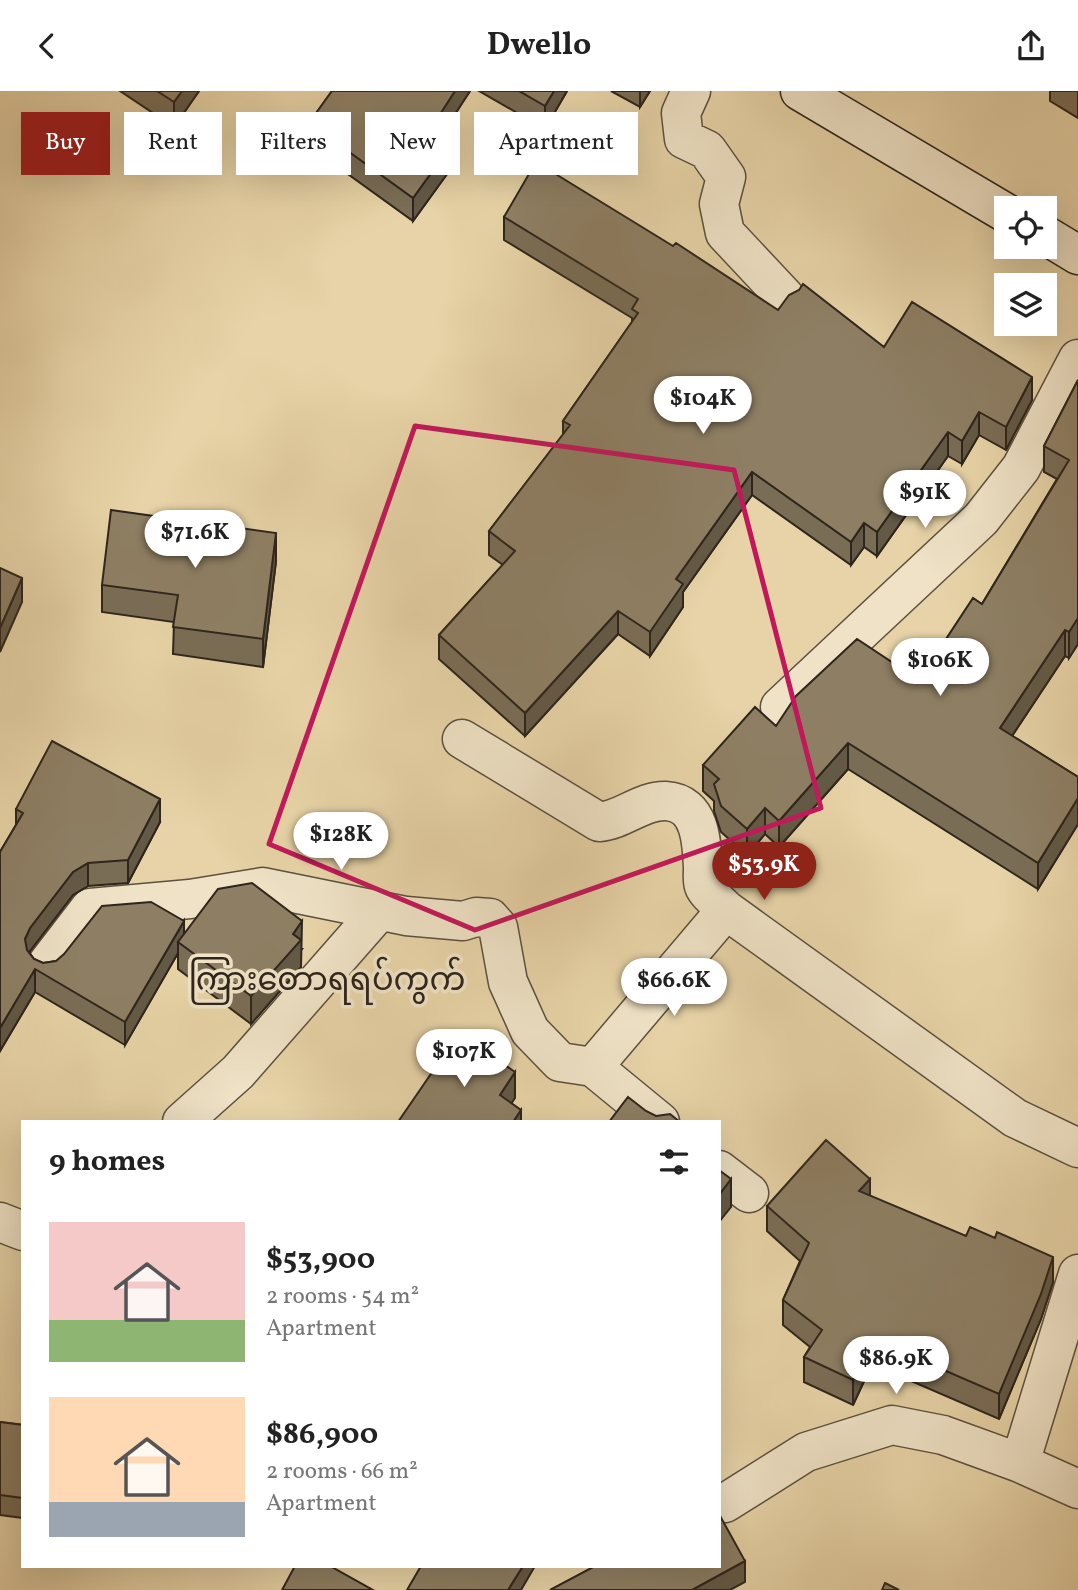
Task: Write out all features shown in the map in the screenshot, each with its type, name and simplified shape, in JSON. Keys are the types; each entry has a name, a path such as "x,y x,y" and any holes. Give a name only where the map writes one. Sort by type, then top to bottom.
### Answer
{"street":[{"path":"691,91 681,113 684,139 707,150 726,177 719,204 726,233 785,297"},
{"path":"800,91 994,206"},
{"path":"1057,242 1078,255"},
{"path":"780,707 981,519 1021,468 1078,359"},
{"path":"462,739 599,822 613,821 648,804 666,801 682,805 691,813 702,842 704,886 726,910 1015,1118 1078,1148"},
{"path":"47,964 90,908 190,899 263,887 406,916 463,921 476,917 490,918 498,927 508,982 530,1031 559,1062 593,1067 658,1120"},
{"path":"184,1120 238,1072 380,910"},
{"path":"593,1067 726,910"},
{"path":"721,1172 749,1193"},
{"path":"0,1222 21,1230"},
{"path":"1020,1463 1078,1274"},
{"path":"725,1503 806,1451 892,1425 943,1435 1020,1463 1078,1489"}],"highlighted area":[{"path":"415,426 734,470 821,808 475,930 269,844"}],"building":[{"path":"157,91 182,91 174,102"},
{"path":"332,91 455,91 441,112 365,112 365,163 351,153 351,112 317,112"},
{"path":"519,91 554,91 545,106"},
{"path":"381,175 430,175 413,198"},
{"path":"528,175 557,175 673,246 676,243 778,310 789,295 799,290 803,284 884,347 912,302 1032,377 1006,427 979,412 962,441 948,432 877,532 864,523 851,542 752,472 676,579 683,584 650,632 618,611 525,713 439,635 515,551 489,531 570,425 563,421 638,313 632,309 638,299 504,217"},
{"path":"1078,380 1078,618 1069,632 1065,630 1000,728 1078,777 1078,798 1038,863 848,743 779,821 765,808 747,829 721,806 714,784 719,779 703,765 755,707 776,726 796,696 857,639 919,680 973,598 982,604 1069,460 1044,446"},
{"path":"111,510 276,533 263,639 173,627 178,595 102,585"},
{"path":"0,568 22,578 0,628"},
{"path":"52,741 160,799 128,860 88,863 73,872 30,928 25,939 27,950 34,959 43,963 56,961 102,906 151,902 184,921 125,1022 35,969 0,1028 0,852 23,813 16,809"},
{"path":"252,883 302,921 293,934 301,940 251,996 178,942 218,889"},
{"path":"459,1033 515,1072 500,1095 521,1110 514,1120 399,1120"},
{"path":"628,1097 656,1116 670,1114 678,1120 611,1120"},
{"path":"826,1140 870,1179 859,1191 966,1236 970,1227 995,1238 997,1232 1053,1257 1041,1294 999,1394 872,1339 853,1380 804,1357 822,1330 783,1300 809,1243 767,1206"},
{"path":"721,1172 731,1179 721,1192"},
{"path":"0,1422 21,1425 21,1498 0,1495"},
{"path":"721,1518 745,1561 692,1590 550,1590 591,1568 721,1568"},
{"path":"294,1568 334,1568 373,1590 282,1590"},
{"path":"420,1568 522,1568 508,1590 407,1590"},
{"path":"885,1583 899,1590 882,1590"}],"district":[{"name":"ကြားတောရရပ်ကွက်","path":"327,979"}]}
